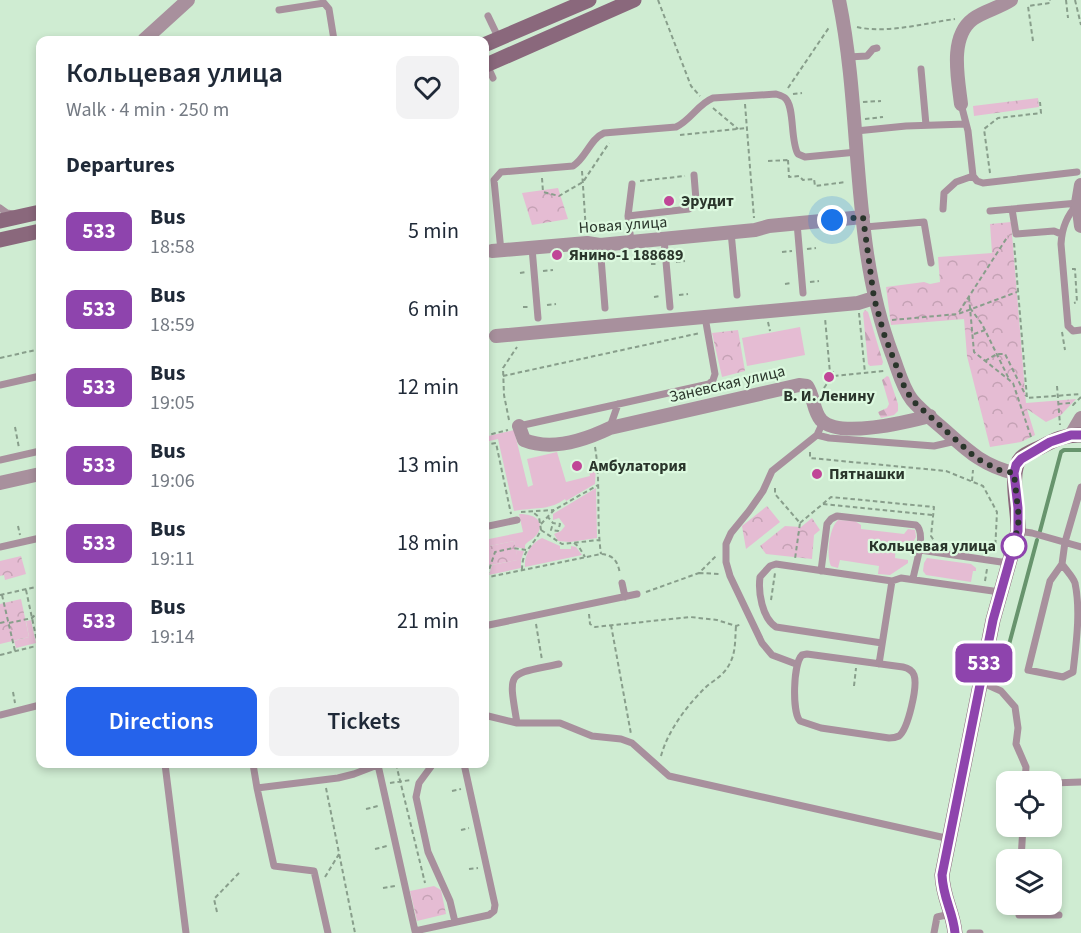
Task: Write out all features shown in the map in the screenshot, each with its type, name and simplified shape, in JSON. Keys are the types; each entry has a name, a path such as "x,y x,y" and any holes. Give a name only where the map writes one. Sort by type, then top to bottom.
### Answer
{"street":[{"path":"148,36 188,0"},
{"path":"492,42 566,6 589,0"},
{"path":"489,69 634,0"},
{"path":"839,0 838,22 848,57 860,125 857,152 874,298 898,370 912,400 956,441 976,458 999,470 1014,473"},
{"path":"961,104 957,58 959,41 969,23 1011,0"},
{"path":"1079,178 1078,203 1081,226"},
{"path":"0,221 36,213"},
{"name":"Новая улица","path":"496,251 664,239 755,230 769,226 864,222"},
{"path":"0,240 36,232"},
{"path":"496,336 858,303 874,298"},
{"name":"Заневская улица","path":"519,426 524,440 550,446 594,436 610,428 799,385 807,386 812,394 817,415 823,422"},
{"path":"823,422 832,428 879,427 930,416"},
{"path":"955,933 952,914 943,888 942,875 1000,592 997,561 1018,531 1014,473 1021,459 1071,432 1081,418"},
{"path":"0,483 36,475"}],"lane":[{"path":"279,10 324,3 329,9 333,36"},
{"path":"488,16 492,42"},
{"path":"848,57 867,56 877,48"},
{"path":"921,69 926,125"},
{"path":"496,251 494,180 501,172 573,166 579,163 598,136 604,133 676,127 706,101 713,98 777,94 786,98 790,105 794,147 798,154 805,157 857,152"},
{"path":"961,104 973,176 977,181 983,183 1079,178"},
{"path":"860,125 966,124"},
{"path":"628,216 689,209 694,206 696,200 694,175"},
{"path":"943,209 944,193 956,182 973,176"},
{"path":"631,242 628,216 632,184"},
{"path":"990,211 1078,203"},
{"path":"1078,203 1067,216 1061,234 1068,326 1073,331 1081,330"},
{"path":"0,208 7,213 24,216"},
{"path":"1012,209 1015,232 1018,235 1054,231 1061,234"},
{"path":"864,222 924,222 931,263"},
{"path":"796,224 803,293"},
{"path":"731,232 737,295"},
{"path":"664,239 670,307"},
{"path":"593,244 605,308"},
{"path":"532,248 538,318"},
{"path":"519,426 709,384 715,374 705,317"},
{"path":"0,385 36,377"},
{"path":"610,428 618,404"},
{"path":"796,664 772,655 762,643 730,576 726,562 726,544 731,533 763,491 772,471 817,435 823,422"},
{"path":"817,435 934,446 956,441"},
{"path":"0,460 36,452"},
{"path":"1062,564 1075,582 1078,604 1078,630 1073,672 1064,677 1028,670 1050,581 1062,564 1065,542 1081,487"},
{"path":"821,571 827,524 837,516 916,525 922,531 913,579"},
{"path":"489,526 515,520"},
{"path":"1018,531 1081,547"},
{"path":"0,548 36,539"},
{"path":"920,550 997,561"},
{"path":"882,642 776,627 765,616 759,582 764,570 776,564 892,581 901,578 913,579 1000,592"},
{"path":"879,664 892,581"},
{"path":"622,583 625,597"},
{"path":"489,625 638,594"},
{"path":"807,654 907,668 915,678 910,711 901,733 894,738 821,728 800,722 795,711 796,664 802,655 807,654"},
{"path":"517,723 511,686 514,678 519,672 559,664"},
{"path":"981,682 1001,691 1015,707 1018,728 1016,744 1026,771"},
{"path":"0,715 36,706"},
{"path":"489,716 517,723 560,723 592,736 621,739 632,743 669,776 950,839"},
{"path":"165,768 186,933"},
{"path":"254,768 274,866 314,871 328,933"},
{"path":"257,788 325,780 370,768"},
{"path":"380,768 382,785 415,931 489,915 494,911 495,905 466,768"},
{"path":"430,768 419,783 416,797 428,852 450,901 455,922"},
{"path":"1062,783 1081,782"},
{"path":"934,933 937,917 952,914"},
{"path":"970,933 980,933"}],"path":[{"path":"658,0 691,86 738,129"},
{"path":"1033,41 1028,6 1050,3 1050,0"},
{"path":"1066,0 1068,18"},
{"path":"1075,0 1081,25"},
{"path":"787,94 787,88 838,22 864,29 925,25 963,18 969,23"},
{"path":"744,96 755,230"},
{"path":"862,102 881,100"},
{"path":"991,182 984,129 998,118 1041,112 1040,102"},
{"path":"860,125 883,117"},
{"path":"679,135 746,128"},
{"path":"541,169 543,192 559,196 583,182 608,143"},
{"path":"768,161 793,160 798,154"},
{"path":"788,160 789,177 799,176 803,180 814,179 814,186 846,182"},
{"path":"579,163 582,169 593,244"},
{"path":"632,184 635,181 694,175"},
{"path":"958,314 1014,226"},
{"path":"1023,242 1014,242 1027,399"},
{"path":"1068,270 1075,269 1077,302 1071,303"},
{"path":"1069,285 1081,284"},
{"path":"880,321 958,314 1018,292"},
{"path":"969,297 974,352 1012,383"},
{"path":"858,303 865,373"},
{"path":"824,306 830,373 833,372 834,376 834,382 828,382 824,388"},
{"path":"970,308 985,330 1012,383 1032,440"},
{"path":"1062,325 1065,350"},
{"path":"972,334 985,330"},
{"path":"503,376 706,332"},
{"path":"489,435 511,429 504,395 503,368 525,333"},
{"path":"0,357 36,350"},
{"path":"985,361 997,354 1005,354 1027,399"},
{"path":"834,376 898,370"},
{"path":"1012,383 1018,381"},
{"path":"1057,386 1058,404 1071,432"},
{"path":"1027,399 1081,396"},
{"path":"1058,404 1073,405 1081,396"},
{"path":"15,428 21,455"},
{"path":"594,436 598,464 598,540 601,554"},
{"path":"489,445 496,443 515,520"},
{"path":"803,447 806,452 811,452 810,458 946,471 983,486 997,512 998,530 997,561 984,590"},
{"path":"972,482 974,467"},
{"path":"541,524 554,510 598,485"},
{"path":"776,485 775,494 800,523 794,567"},
{"path":"878,509 879,502"},
{"path":"823,504 934,515"},
{"path":"522,570 526,550 541,531 539,517 534,513"},
{"path":"547,516 560,527 558,531 553,531"},
{"path":"551,538 553,523"},
{"path":"541,531 562,544 598,540"},
{"path":"574,543 585,558"},
{"path":"699,573 726,544"},
{"path":"489,568 495,552 513,548 526,550"},
{"path":"489,577 601,554 613,558 618,565 622,583"},
{"path":"768,621 776,564"},
{"path":"638,594 699,573 714,572 730,576"},
{"path":"15,651 1,595 36,587"},
{"path":"26,590 36,636"},
{"path":"594,603 588,619 595,627 690,617 736,626 752,621"},
{"path":"0,623 32,618 36,614"},
{"path":"535,615 543,667"},
{"path":"611,625 632,743"},
{"path":"658,768 663,748 679,719 706,687 724,673 731,662 735,647 736,626"},
{"path":"0,655 36,646"},
{"path":"854,686 857,661"},
{"path":"397,768 425,883"},
{"path":"382,785 408,779 419,783"},
{"path":"325,780 355,933"},
{"path":"452,791 459,790"},
{"path":"366,809 373,807"},
{"path":"389,816 408,811"},
{"path":"461,830 467,829"},
{"path":"375,849 382,847"},
{"path":"319,886 339,854"},
{"path":"469,870 476,868"},
{"path":"217,912 214,899 239,873"},
{"path":"383,888 391,887"}],"green space":[{"path":"1038,98 1039,107 974,116 973,106"},
{"path":"558,188 568,219 532,225 522,193"},
{"path":"1011,222 1026,403 1076,399 1061,415 1046,422 1027,409 1035,435 1021,442 990,447 967,356 964,319 891,325 886,287 940,282 938,257 992,253 990,224"},
{"path":"865,310 868,312 882,365 870,366 868,364 863,313"},
{"path":"800,327 805,355 747,366 742,338"},
{"path":"738,330 745,371 722,377 712,333"},
{"path":"887,376 898,404 898,411 894,415 881,418 878,412 887,408 889,404 882,380"},
{"path":"514,430 528,487 533,485 527,459 557,452 566,482 590,476 588,467 596,465 595,484 566,501 565,499 541,508 514,511 498,439 489,441 489,436"},
{"path":"596,488 597,538 570,542 558,541 554,534 565,526 559,518 553,520 553,514"},
{"path":"767,506 780,522 746,549 742,526"},
{"path":"519,514 538,519 539,531 525,545 525,549 515,547 514,541 489,546 489,539 523,532"},
{"path":"812,518 820,530 814,535 812,559 766,554 760,546 785,526 801,527"},
{"path":"838,520 855,521 861,525 861,529 904,534 908,529 915,530 916,537 913,542 896,542 895,558 908,560 908,563 890,575 878,574 879,566 840,560 838,568 831,566 829,542 832,529"},
{"path":"542,538 560,546 560,549 576,547 582,555 525,567 529,550"},
{"path":"514,541 518,560 489,565 489,546"},
{"path":"516,550 524,551 521,568 489,575 492,565 517,560"},
{"path":"21,556 26,574 5,580 4,575 0,576 0,561"},
{"path":"927,558 971,564 976,571 973,571 971,582 926,575 923,571"},
{"path":"21,599 29,637 0,644 0,604"},
{"path":"31,620 36,643 16,648 14,641 29,637 26,621"},
{"path":"434,886 441,890 446,914 417,921 410,891"}],"waterway":[{"path":"1040,531 1061,452 1081,450"},
{"path":"1003,667 1037,540"}],"bus line":[{"name":"533","path":"955,933 952,914 945,900 942,875 993,620 1018,531 1019,519 1014,484 1016,465 1021,459 1050,442 1071,435 1081,435"}],"place":[{"name":"Эрудит","path":"669,201"},
{"name":"Янино-1 188689","path":"557,255"},
{"name":"В. И. Ленину","path":"829,377"},
{"name":"Амбулатория","path":"577,466"},
{"name":"Пятнашки","path":"817,474"},
{"name":"Кольцевая улица","path":"1014,546"}],"route":[{"path":"832,220 863,217 874,298 884,334 904,386 912,400 976,458 999,470 1014,473 1019,519 1014,546"}]}
